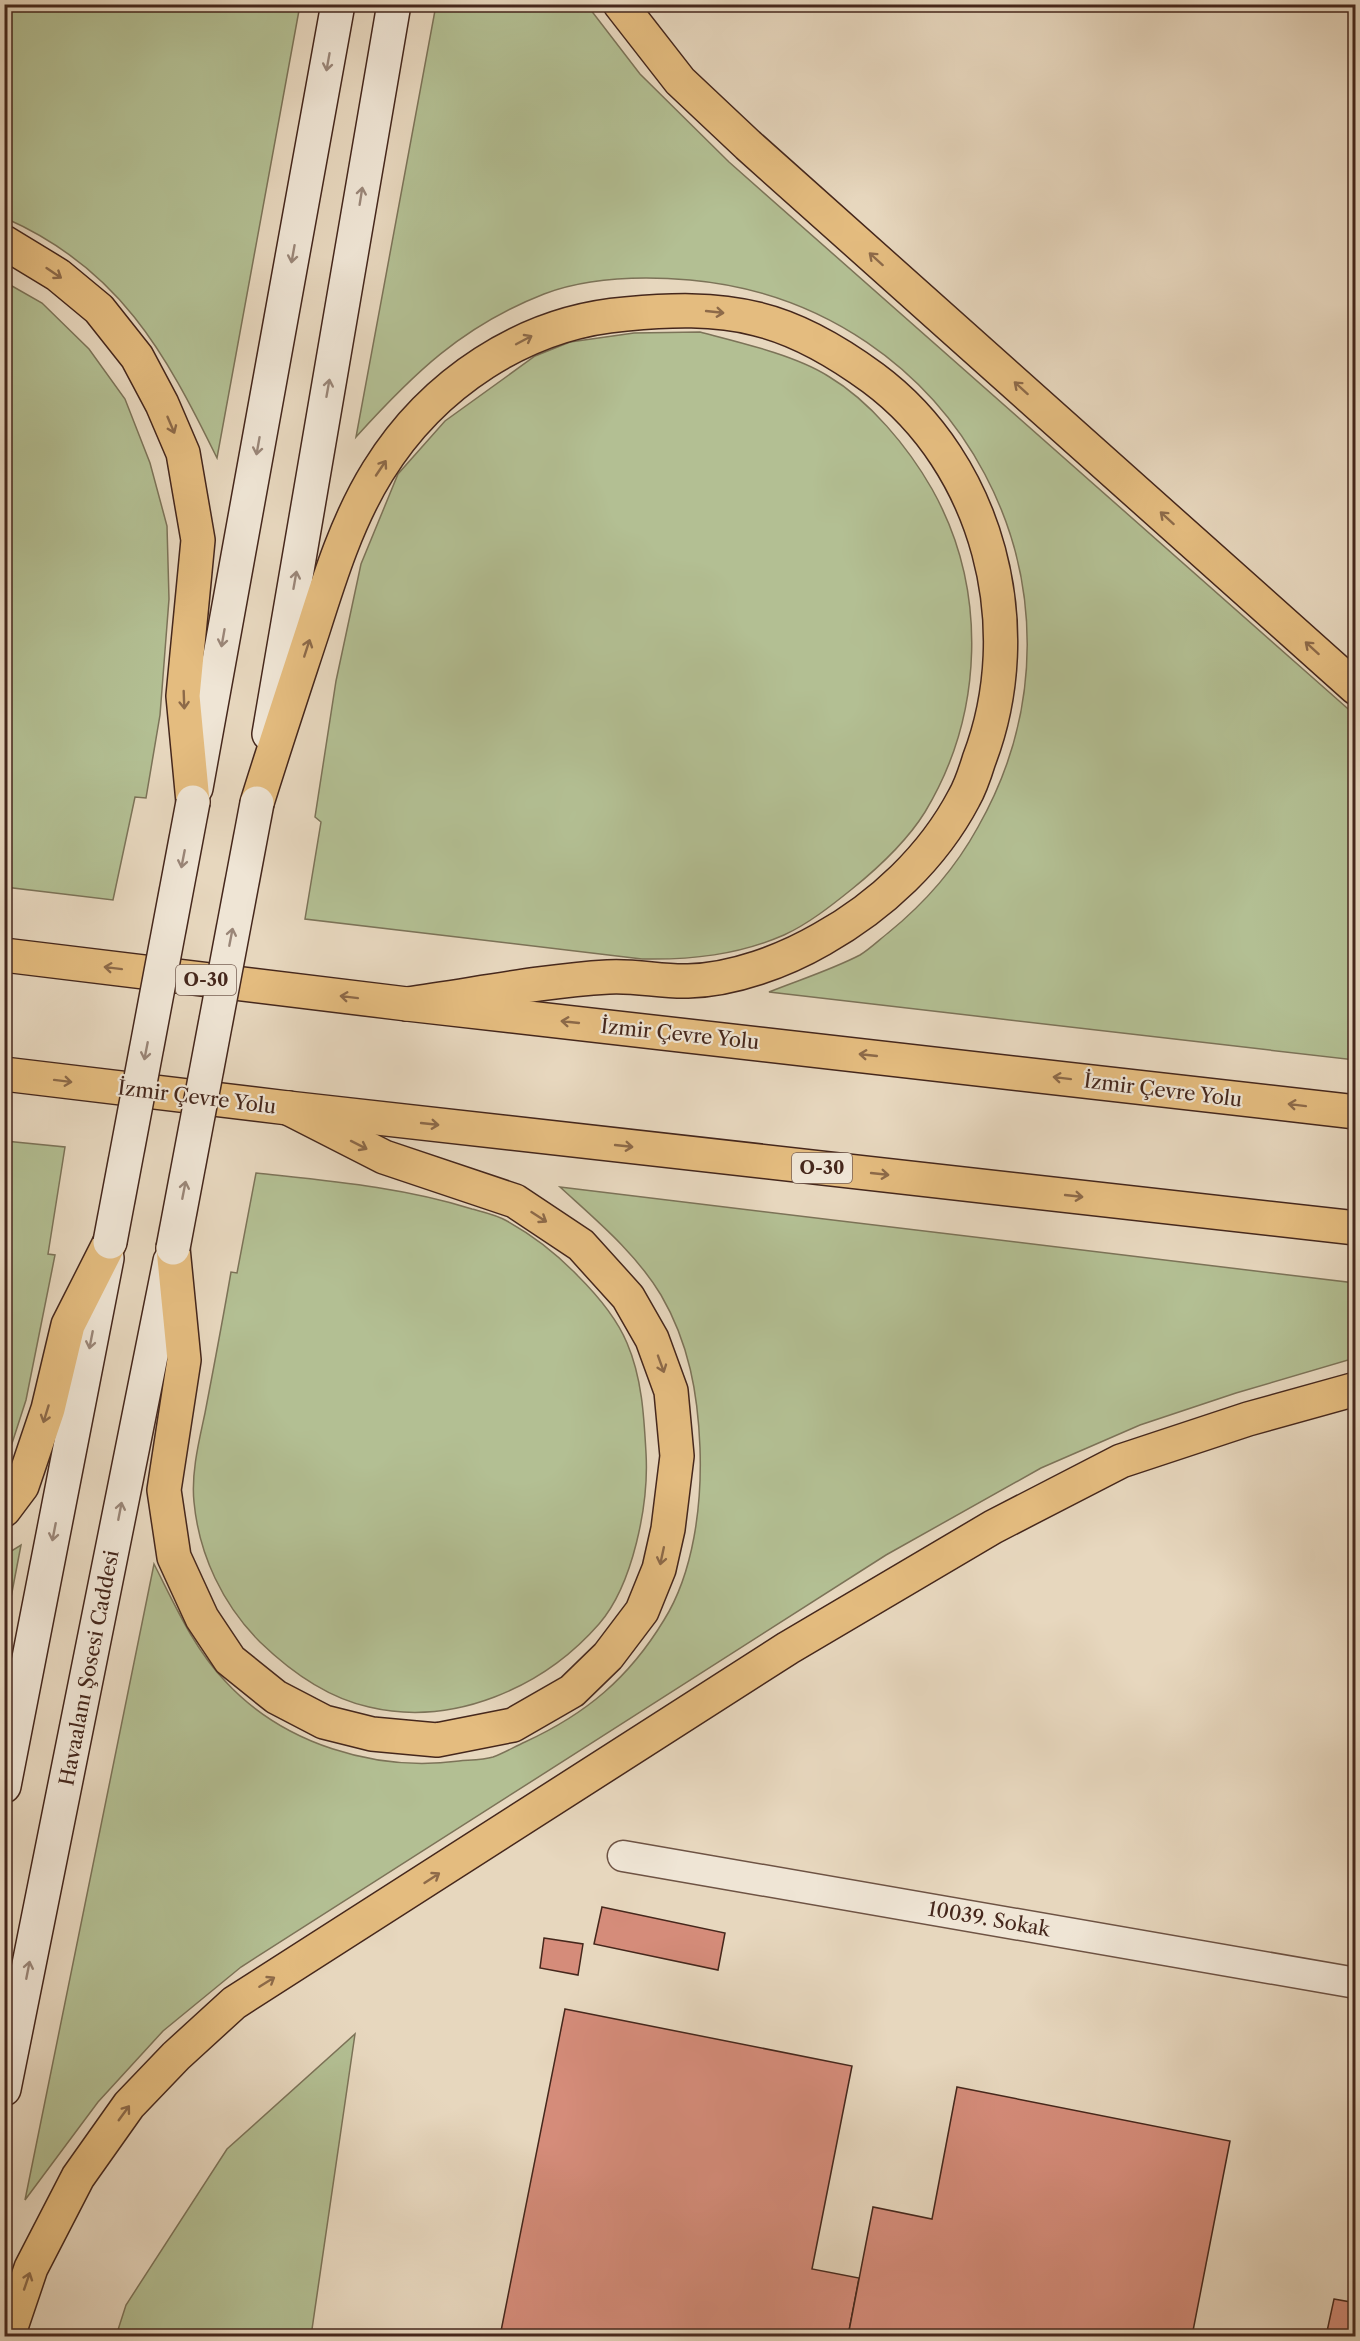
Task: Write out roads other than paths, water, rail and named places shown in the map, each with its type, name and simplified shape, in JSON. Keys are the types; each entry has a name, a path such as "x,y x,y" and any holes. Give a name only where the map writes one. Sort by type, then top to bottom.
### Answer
{"highway":[{"path":"620,4 680,81 748,145 1356,687"},
{"path":"4,242 58,275 99,309 137,357 162,404 183,453 198,540 183,696 194,802"},
{"path":"256,803 327,588 353,520 378,470 415,422 454,384 488,360 536,334 596,316 655,312 713,311 760,320 809,338 848,359 898,396 944,449 971,497 989,553 1001,612 1000,678 987,740 966,796 925,858 879,900 825,938 767,966 692,982 610,976 407,1004"},
{"name":"İzmir Çevre Yolu","path":"4,955 407,1004 1356,1112"},
{"name":"İzmir Çevre Yolu","path":"4,1074 1356,1228"},
{"path":"173,1248 184,1360 164,1490 174,1557 202,1617 230,1660 276,1696 324,1722 372,1734 437,1740 513,1725 572,1691 608,1656 642,1611 659,1569 668,1529 676,1456 675,1434 671,1391 652,1339 628,1298 581,1245 514,1201 384,1157 288,1108"},
{"path":"4,1510 22,1486 41,1431 68,1325 110,1242"},
{"path":"8,2337 31,2268 78,2177 129,2105 176,2056 234,2003 788,1648 993,1527 1121,1461 1248,1419 1356,1389"}],"main road":[{"path":"4,1786 194,802 338,4"},
{"name":"Havaalanı Şosesi Caddesi","path":"4,2089 173,1248 256,803 394,4"}],"street":[{"name":"10039. Sokak","path":"623,1856 1356,1983"}]}
